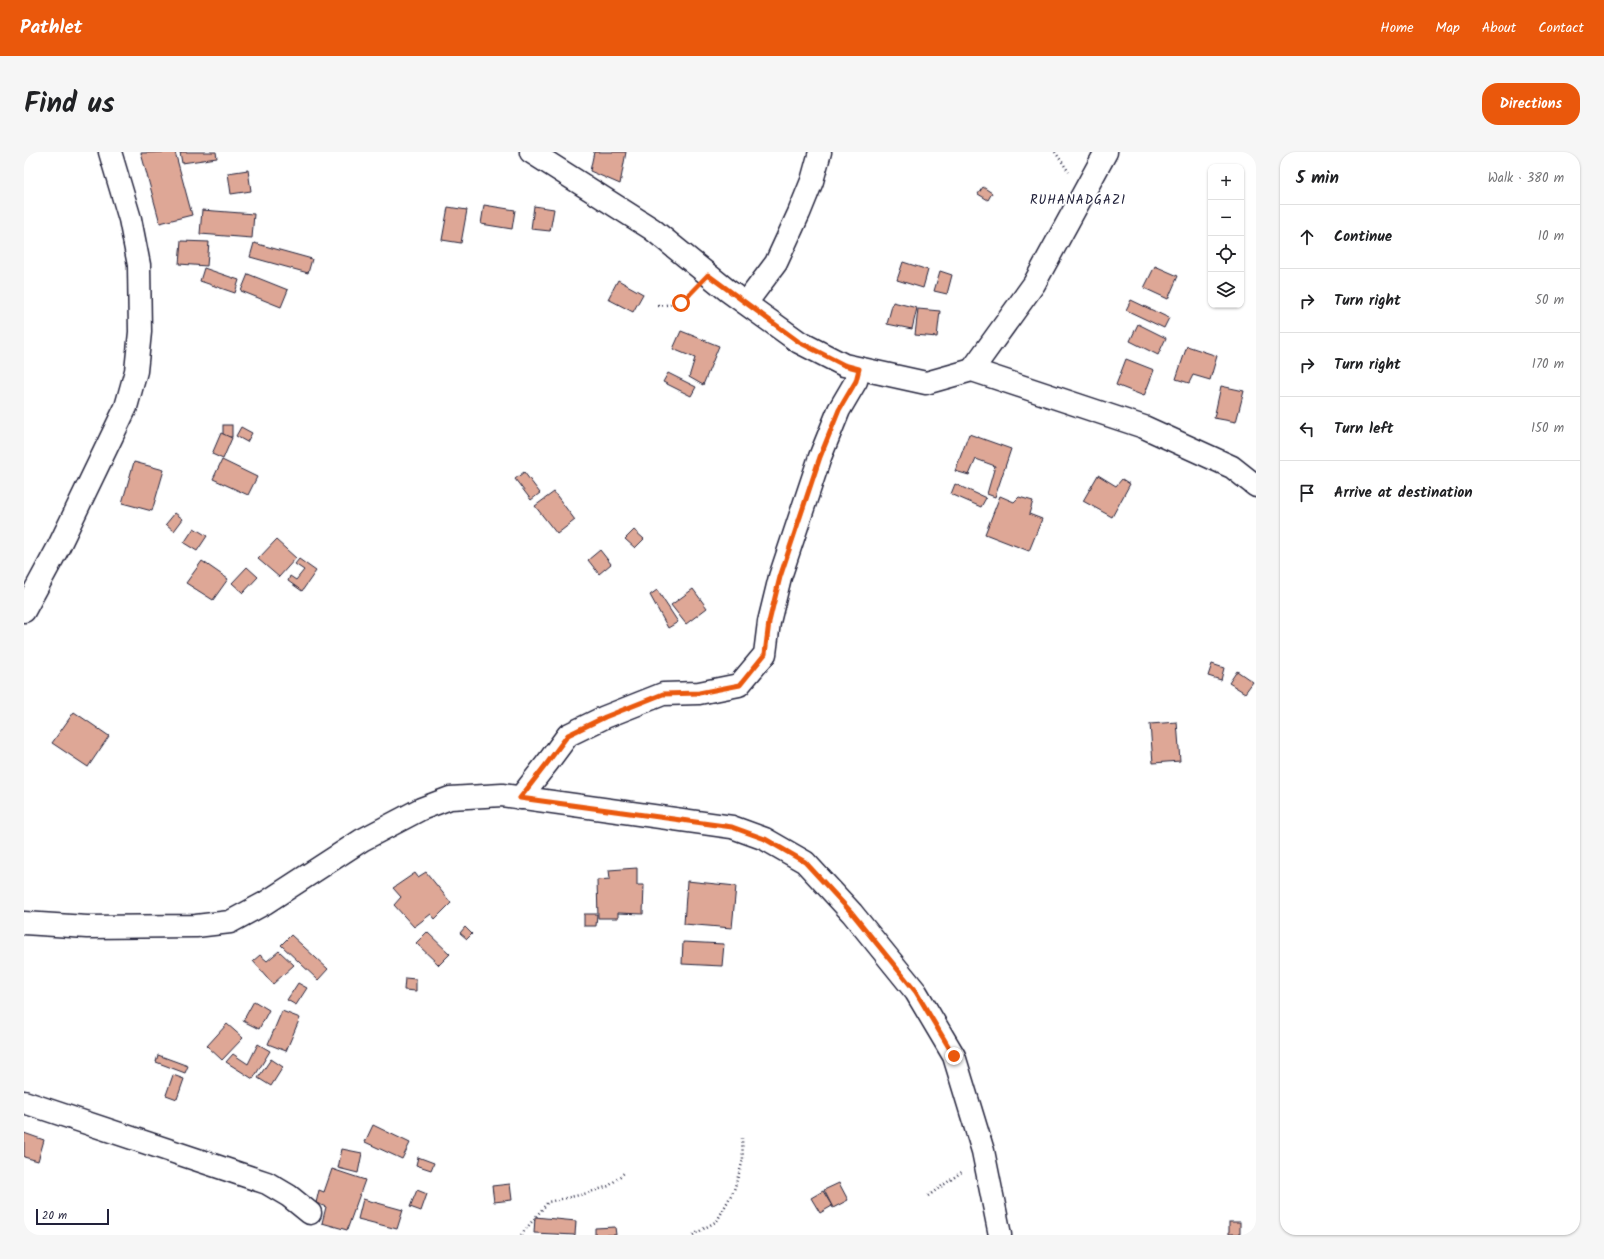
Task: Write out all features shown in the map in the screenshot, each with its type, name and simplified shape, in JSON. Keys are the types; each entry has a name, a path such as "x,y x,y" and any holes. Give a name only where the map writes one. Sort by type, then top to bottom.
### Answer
{"street":[{"path":"24,611 58,548 126,407 136,371 140,332 139,265 130,218 110,152"},
{"path":"530,152 652,229 708,275 799,342 844,365 926,384 972,370 1144,427 1232,467 1256,486"},
{"path":"746,303 776,263 812,181 820,152"},
{"path":"972,370 1034,284 1106,152"},
{"path":"520,798 568,735 605,717 663,694 699,693 740,685 765,654 769,622 780,577 820,457 839,410 856,381 859,369"},
{"path":"24,923 87,927 196,926 230,922 265,903 362,840 421,809 450,798 502,795 732,827 765,839 805,862 852,913 916,992 954,1056 984,1157 1000,1235"},
{"path":"24,1102 267,1183 289,1196 310,1212"}],"path":[{"path":"658,306 681,303 708,275"},
{"path":"693,1235 717,1221 734,1190 743,1160 742,1138"},
{"path":"928,1196 984,1157"},
{"path":"520,1235 548,1202 584,1194 609,1186 624,1173"}],"building":[{"path":"175,152 192,215 160,223 141,153"},
{"path":"180,152 216,152 217,158 182,163"},
{"path":"594,152 626,152 620,184 590,171"},
{"path":"248,170 251,191 231,194 228,173"},
{"path":"983,187 992,193 988,200 978,194"},
{"path":"484,205 515,210 512,229 481,224"},
{"path":"534,206 554,209 550,231 531,229"},
{"path":"448,207 467,210 461,243 442,240"},
{"path":"202,210 254,214 252,238 200,234"},
{"path":"181,241 209,242 207,266 179,264"},
{"path":"254,243 312,259 308,273 250,257"},
{"path":"903,262 928,270 923,288 897,280"},
{"path":"1155,266 1178,276 1168,299 1144,288"},
{"path":"204,268 239,280 235,293 200,281"},
{"path":"940,271 952,275 947,294 934,291"},
{"path":"248,274 288,290 281,307 241,291"},
{"path":"618,280 643,294 633,312 608,299"},
{"path":"1131,300 1169,318 1164,328 1126,310"},
{"path":"893,302 917,308 912,329 887,324"},
{"path":"918,309 940,311 937,337 915,335"},
{"path":"1138,324 1166,338 1158,355 1130,341"},
{"path":"681,331 719,346 703,385 689,377 695,358 673,349"},
{"path":"1187,346 1217,356 1210,380 1193,375 1189,383 1176,379"},
{"path":"1126,359 1154,370 1144,396 1116,385"},
{"path":"668,373 696,387 691,396 663,382"},
{"path":"1221,386 1244,391 1236,422 1214,418"},
{"path":"223,425 232,425 232,437 223,437"},
{"path":"241,427 252,433 247,442 236,436"},
{"path":"221,433 232,438 223,459 212,454"},
{"path":"969,434 1011,449 995,497 987,494 995,466 976,459 969,475 955,471"},
{"path":"222,460 257,477 248,495 213,479"},
{"path":"134,462 164,470 152,511 122,503"},
{"path":"524,472 540,493 531,500 515,479"},
{"path":"1098,475 1116,486 1122,479 1130,484 1112,517 1083,501"},
{"path":"955,484 986,498 981,507 951,494"},
{"path":"554,492 575,520 557,534 535,506"},
{"path":"1000,496 1014,502 1019,497 1033,501 1029,514 1042,519 1029,551 985,534"},
{"path":"175,513 183,519 174,531 166,524"},
{"path":"194,528 207,536 197,551 184,543"},
{"path":"634,530 644,539 635,548 625,539"},
{"path":"276,540 296,558 279,577 258,559"},
{"path":"600,550 611,564 599,574 588,560"},
{"path":"299,559 316,571 302,591 288,581 290,576 296,580 304,570 295,564"},
{"path":"202,561 228,579 213,600 186,583"},
{"path":"247,567 258,577 243,593 232,583"},
{"path":"693,589 707,608 686,624 671,605"},
{"path":"657,590 678,622 668,628 650,595"},
{"path":"1212,664 1224,668 1221,680 1208,676"},
{"path":"1237,671 1253,682 1245,693 1229,683"},
{"path":"74,712 109,736 88,767 52,743"},
{"path":"1177,722 1180,761 1153,763 1150,724"},
{"path":"637,868 637,885 644,885 643,914 618,913 618,918 598,918 597,880 610,879 609,870"},
{"path":"426,872 451,903 435,919 431,914 414,927 394,905 401,897 393,888 415,873 418,877"},
{"path":"687,881 736,886 732,928 684,924"},
{"path":"584,914 597,914 596,926 584,926"},
{"path":"465,927 472,934 467,939 460,933"},
{"path":"427,932 450,954 439,965 416,943"},
{"path":"291,935 328,969 318,980 281,945"},
{"path":"683,942 724,944 722,966 682,964"},
{"path":"279,951 294,965 273,984 253,961 260,955 267,961"},
{"path":"405,978 416,979 416,991 404,990"},
{"path":"298,983 307,988 296,1005 287,1000"},
{"path":"254,1001 269,1010 259,1029 243,1021"},
{"path":"282,1011 300,1018 286,1051 268,1044"},
{"path":"227,1024 243,1038 222,1060 207,1046"},
{"path":"258,1044 270,1051 253,1079 226,1062 233,1054 248,1064"},
{"path":"158,1055 188,1066 185,1073 156,1062"},
{"path":"271,1059 283,1067 271,1086 258,1078"},
{"path":"173,1075 184,1079 177,1099 166,1095"},
{"path":"373,1125 410,1143 402,1159 365,1142"},
{"path":"24,1133 44,1140 38,1161 24,1157"},
{"path":"342,1149 362,1153 358,1173 338,1168"},
{"path":"418,1157 434,1163 431,1170 416,1165"},
{"path":"332,1169 365,1180 347,1230 322,1223 326,1207 316,1203 319,1190 324,1192"},
{"path":"839,1183 848,1200 833,1208 824,1190"},
{"path":"510,1184 512,1200 494,1202 492,1186"},
{"path":"417,1190 427,1194 421,1211 410,1207"},
{"path":"823,1191 832,1206 820,1213 811,1198"},
{"path":"363,1199 403,1210 397,1229 358,1219"},
{"path":"535,1217 576,1221 575,1235 534,1233"},
{"path":"1229,1222 1240,1222 1240,1234 1229,1234"},
{"path":"615,1227 616,1235 595,1235 595,1228"}],"district":[{"name":"RUHANADGAZI","path":"1078,199"}],"route":[{"path":"681,303 708,275 799,342 844,365 859,369 856,381 839,410 820,457 794,539 780,577 769,622 765,654 740,685 699,693 663,694 605,717 568,735 520,798 732,827 765,839 805,862 852,913 916,992 954,1056"}]}
